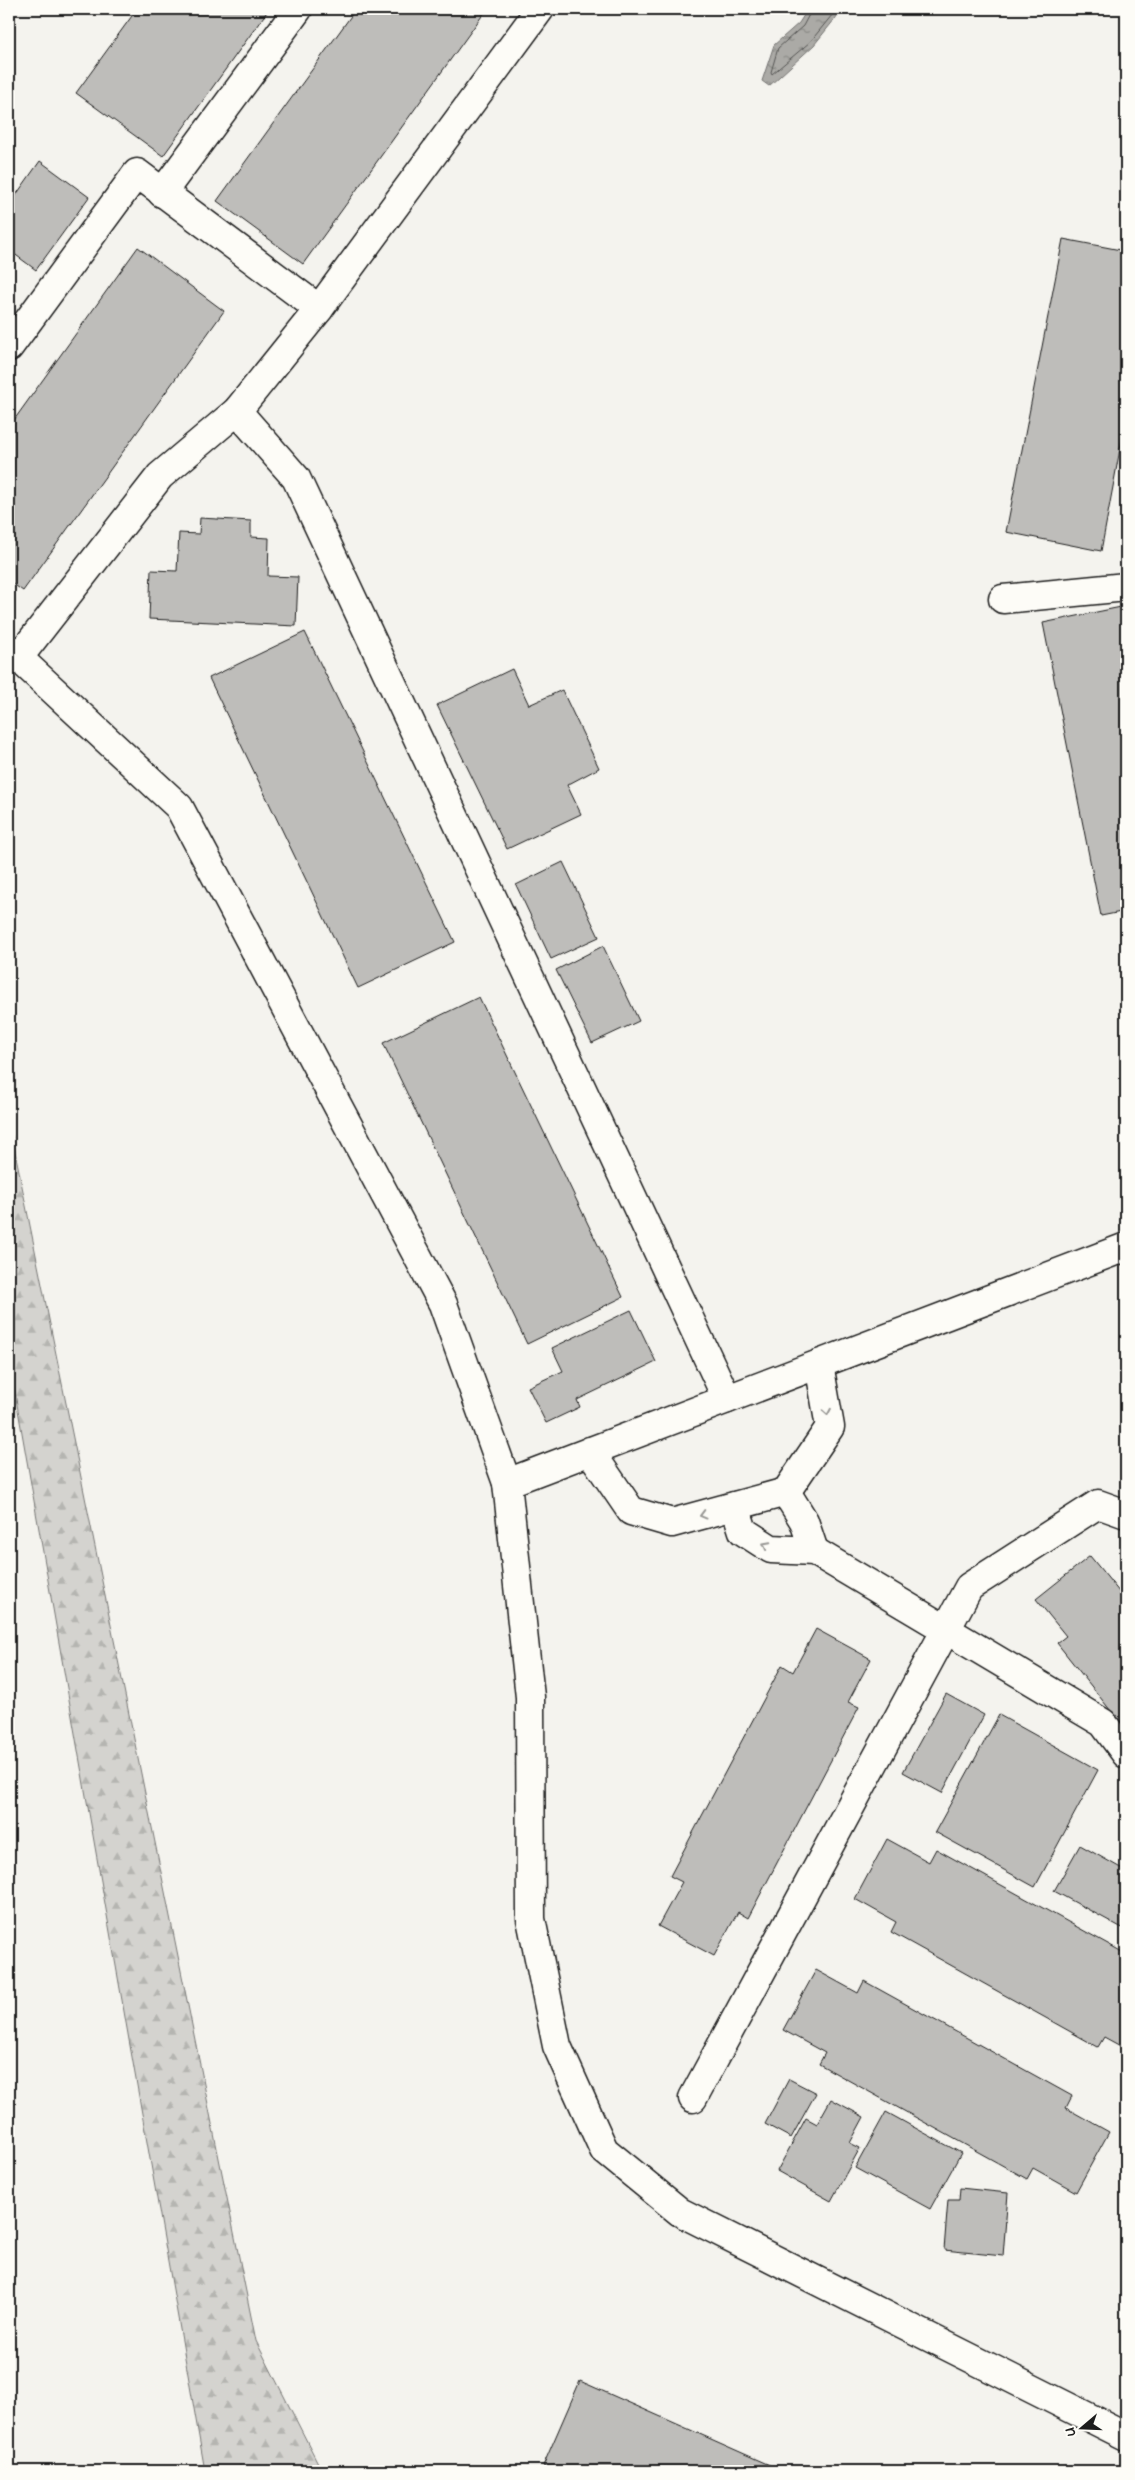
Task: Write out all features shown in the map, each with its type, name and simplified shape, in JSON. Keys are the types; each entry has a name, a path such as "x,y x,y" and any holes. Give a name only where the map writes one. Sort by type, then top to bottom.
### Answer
{"street":[{"path":"162,193 298,9"},
{"path":"540,9 319,309 237,411 160,476 14,653 179,807 443,1304 507,1483 530,1697 531,1919 557,2046 604,2150 680,2212 1126,2436"},
{"path":"9,347 137,173 319,309"},
{"path":"237,411 296,478 727,1399"},
{"path":"1003,598 1126,587"},
{"path":"507,1483 1126,1247"},
{"path":"590,1451 630,1511 672,1523 786,1492 830,1427 819,1364"},
{"path":"786,1492 804,1521 814,1551"},
{"path":"693,2098 969,1587 1098,1504 1126,1514"},
{"path":"734,1506 743,1531 771,1549 814,1551 1103,1723 1126,1754"}],"green space":[{"path":"9,1122 256,2341 322,2471 205,2471 9,1359"}],"water":[{"path":"808,9 843,9 814,45 769,86 762,81 774,45 799,23"}],"building":[{"path":"137,9 269,9 163,156 76,93"},
{"path":"356,9 487,9 303,264 217,201"},
{"path":"40,161 89,197 36,270 9,250 9,205"},
{"path":"1063,239 1126,251 1126,417 1101,551 1006,532"},
{"path":"138,247 224,311 23,591 9,581 9,427"},
{"path":"200,518 251,521 251,537 269,538 268,576 298,577 296,626 149,619 151,570 177,571 179,533 199,534"},
{"path":"1126,606 1126,911 1101,916 1043,623"},
{"path":"305,632 455,942 358,988 209,678"},
{"path":"512,669 529,705 562,690 599,768 567,785 581,814 507,849 437,705"},
{"path":"563,862 599,937 551,959 516,885"},
{"path":"603,946 639,1021 592,1043 556,970"},
{"path":"479,997 623,1297 527,1344 383,1043"},
{"path":"631,1310 656,1362 577,1400 580,1407 546,1423 528,1387 563,1371 552,1348"},
{"path":"1090,1556 1120,1593 1126,1588 1126,1730 1057,1643 1066,1636 1036,1599"},
{"path":"816,1629 871,1659 848,1702 859,1707 748,1918 738,1912 714,1956 658,1926 682,1882 670,1876 782,1665 793,1672"},
{"path":"946,1694 984,1715 942,1793 903,1772"},
{"path":"999,1715 1098,1770 1035,1887 935,1832"},
{"path":"887,1839 929,1862 936,1849 1126,1954 1126,2049 1104,2037 1098,2047 891,1932 896,1922 855,1899"},
{"path":"1080,1845 1126,1871 1126,1930 1054,1891"},
{"path":"816,1970 858,1993 864,1981 1072,2096 1066,2108 1109,2132 1076,2192 1033,2168 1027,2179 819,2064 825,2053 783,2030"},
{"path":"789,2079 816,2093 791,2138 765,2124"},
{"path":"831,2099 864,2117 850,2143 860,2148 831,2201 777,2171 806,2118 817,2124"},
{"path":"886,2112 961,2153 930,2209 855,2168"},
{"path":"960,2188 1008,2193 1003,2256 944,2250 948,2200 959,2200"},
{"path":"580,2381 783,2471 554,2471 543,2466"}]}
